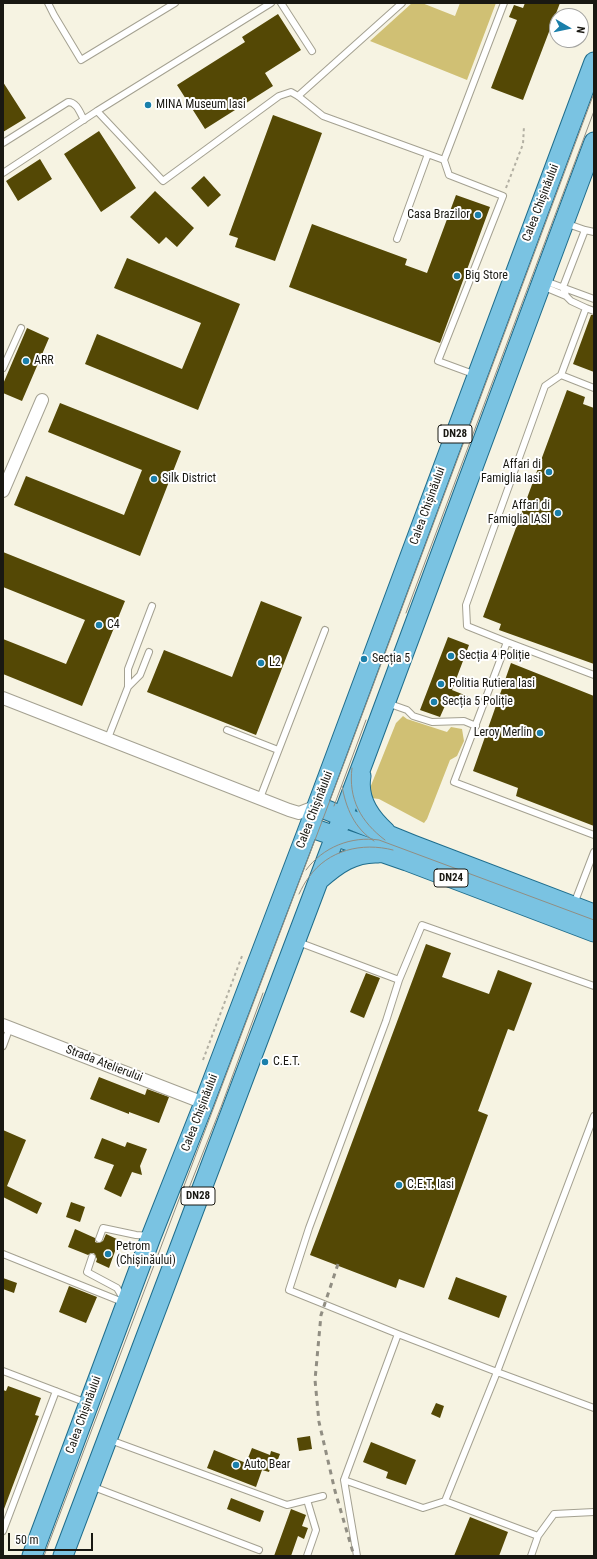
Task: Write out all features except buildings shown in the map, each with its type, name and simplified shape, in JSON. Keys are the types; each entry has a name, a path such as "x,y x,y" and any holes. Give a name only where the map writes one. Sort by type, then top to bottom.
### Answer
{"main road":[{"name":"Calea Chișinăului","path":"32,1556 151,1236 204,1102 304,820 316,806 594,62"},
{"name":"DN28","path":"63,1556 294,941 364,760 384,702 471,473 541,282 564,223 590,165 594,142"},
{"path":"317,882 340,862 371,853 388,845 365,808 361,798 359,786 364,760"},
{"name":"DN24","path":"316,806 342,816 388,845"},
{"name":"DN24","path":"304,820 334,836 388,845 570,914 594,932"},
{"name":"DN24","path":"570,914 594,914"}],"street":[{"path":"3,491 42,400"},
{"path":"3,698 260,798 304,820"},
{"name":"Strada Atelierului","path":"6,1026 204,1102"}],"lane":[{"path":"48,3 81,60 175,3"},
{"path":"3,173 97,111 271,3"},
{"path":"281,3 312,51"},
{"path":"298,96 402,3"},
{"path":"476,375 438,361 503,196 448,175 444,160 504,3"},
{"path":"97,111 163,181 279,96 291,92 323,116 444,160"},
{"path":"3,142 68,102 76,104 84,120"},
{"path":"397,239 428,154"},
{"path":"564,223 594,232"},
{"path":"566,296 563,287 585,230"},
{"path":"541,282 563,287 594,299"},
{"path":"541,282 566,296 571,301 594,311"},
{"path":"586,308 561,375 545,386 466,605 467,626 594,675"},
{"path":"3,368 22,328"},
{"path":"561,375 594,388"},
{"path":"108,738 128,687 128,669 152,606"},
{"path":"260,798 325,630"},
{"path":"507,642 454,782 594,835"},
{"path":"128,687 140,675 149,652"},
{"path":"384,702 407,710 413,716 432,722 464,721 476,726"},
{"path":"227,730 278,750"},
{"path":"570,914 594,852"},
{"path":"594,986 422,925 399,980 386,1021 309,1228 289,1290 398,1334 594,1408"},
{"path":"294,941 399,980"},
{"path":"3,1046 6,1026"},
{"path":"445,1501 497,1372 594,1116"},
{"path":"99,1239 103,1228 136,1236 151,1236"},
{"path":"3,1254 126,1303"},
{"path":"92,1257 87,1272 117,1288 126,1303"},
{"path":"357,1556 344,1480 398,1334"},
{"path":"3,1371 89,1404"},
{"path":"3,1531 56,1391"},
{"path":"107,1438 287,1505 323,1496"},
{"path":"344,1480 423,1508 445,1501 538,1536"},
{"path":"89,1486 259,1550"},
{"path":"307,1500 316,1530 307,1556"},
{"path":"531,1556 538,1536 554,1514 594,1512"}],"path":[{"path":"503,196 523,144 524,126"}],"shaded area":[{"path":"412,3 422,3 455,16 460,3 496,3 467,80 370,41"},
{"path":"403,716 407,719 447,732 451,727 462,729 464,741 457,756 450,760 427,819 424,823 379,799 371,798 368,793 396,723"}],"tram line":[{"path":"44,1556 346,758 594,93"},
{"path":"406,613 594,111"},
{"path":"334,806 366,720"},
{"path":"352,768 352,790 358,809 369,826 385,840"},
{"path":"342,786 346,802 356,824 374,841"},
{"path":"306,870 321,855 338,845 358,840 379,840 594,920"},
{"path":"299,894 306,881 317,868 336,854 346,850 369,847 393,850"},
{"path":"187,1193 221,1107 263,993"}],"railway":[{"path":"338,1264 321,1315 315,1380 319,1422 335,1491 354,1556"}],"place":[{"name":"MINA Museum Iasi","path":"148,105"},
{"name":"Casa Brazilor","path":"478,215"},
{"name":"Big Store","path":"457,276"},
{"name":"ARR","path":"26,361"},
{"name":"Affari di Famiglia Iasi","path":"549,472"},
{"name":"Silk District","path":"154,479"},
{"name":"Affari di Famiglia IASI","path":"558,513"},
{"name":"C4","path":"99,625"},
{"name":"Secția 4 Poliție","path":"451,656"},
{"name":"Secția 5","path":"364,659"},
{"name":"L2","path":"261,663"},
{"name":"Politia Rutiera Iasi","path":"441,684"},
{"name":"Secția 5 Poliție","path":"434,702"},
{"name":"Leroy Merlin","path":"540,733"},
{"name":"C.E.T.","path":"265,1062"},
{"name":"C.E.T. Iasi","path":"399,1185"},
{"name":"Petrom (Chișinăului)","path":"108,1254"},
{"name":"Auto Bear","path":"236,1465"}]}
